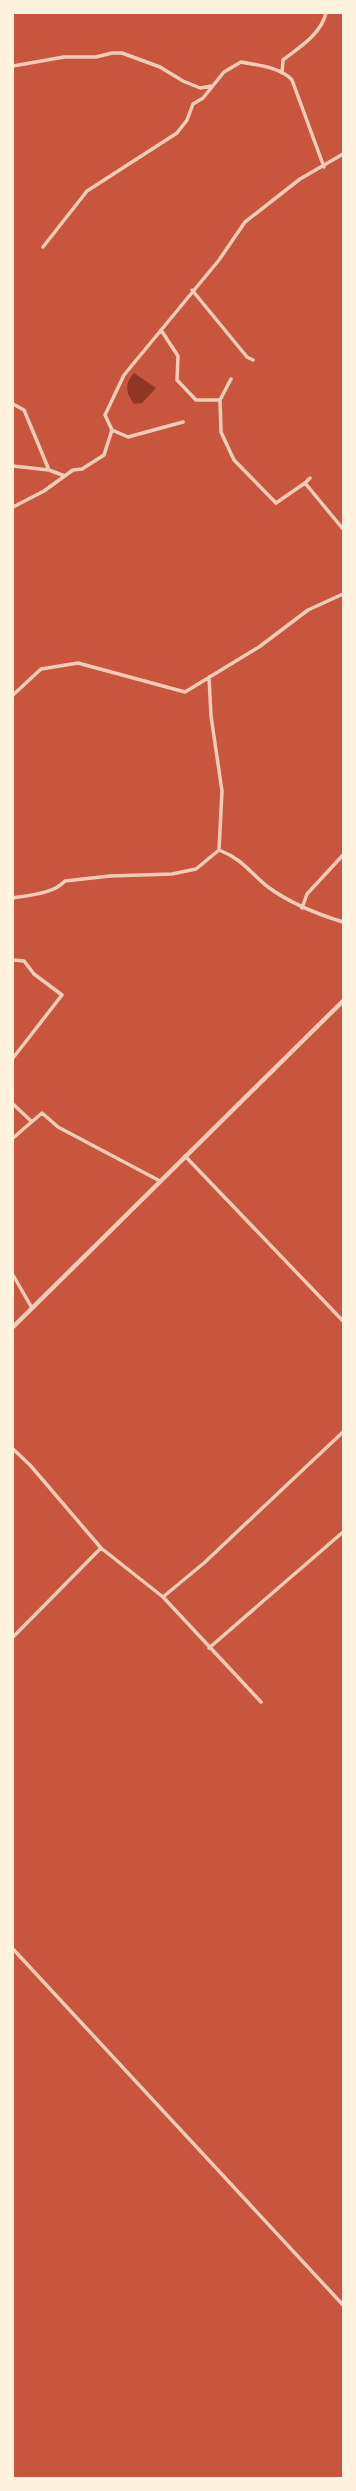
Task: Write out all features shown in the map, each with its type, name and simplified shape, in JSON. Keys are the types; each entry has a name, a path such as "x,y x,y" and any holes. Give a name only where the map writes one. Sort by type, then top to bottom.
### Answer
{"street":[{"path":"282,73 283,60 305,44 324,22 326,13"},
{"path":"13,66 64,57 96,57 112,53 122,53 160,67 182,81 200,88 213,85"},
{"path":"43,248 87,191 177,133 187,120 193,104 204,98 224,72 241,62 264,66 288,75 292,80 324,167"},
{"path":"183,422 128,437 112,430 105,415 124,375 192,290 219,260 245,222 300,179 324,167 343,154"},
{"path":"192,290 247,357 254,360"},
{"path":"161,330 178,356 177,380 196,400 220,400"},
{"path":"231,379 220,400 221,432 234,460 250,474 274,502 279,501 310,478"},
{"path":"13,404 24,410 49,470"},
{"path":"13,506 44,490 73,470 82,469 104,455 112,430"},
{"path":"13,466 49,470 65,476"},
{"path":"305,482 343,529"},
{"path":"13,695 41,669 78,662 185,692 259,646 308,610 343,594"},
{"path":"13,898 48,891 60,887 65,881 110,876 172,874 196,869 219,850 222,791 210,716 209,677"},
{"path":"219,850 236,856 267,886 302,908 329,920 343,922"},
{"path":"302,908 308,894 343,855"},
{"path":"13,960 24,961 34,974 62,995 13,1058"},
{"path":"13,1327 343,1001"},
{"path":"13,1104 31,1121"},
{"path":"13,1138 42,1113 58,1127 160,1181"},
{"path":"185,1156 343,1321"},
{"path":"13,1275 32,1308"},
{"path":"162,1597 204,1563 343,1432"},
{"path":"13,1449 30,1465 100,1548 162,1597 260,1702"},
{"path":"209,1648 343,1532"},
{"path":"13,1637 100,1548"},
{"path":"13,1948 343,2305"}],"shaded area":[{"path":"134,373 156,388 142,403 134,404 129,396 127,385"}]}
